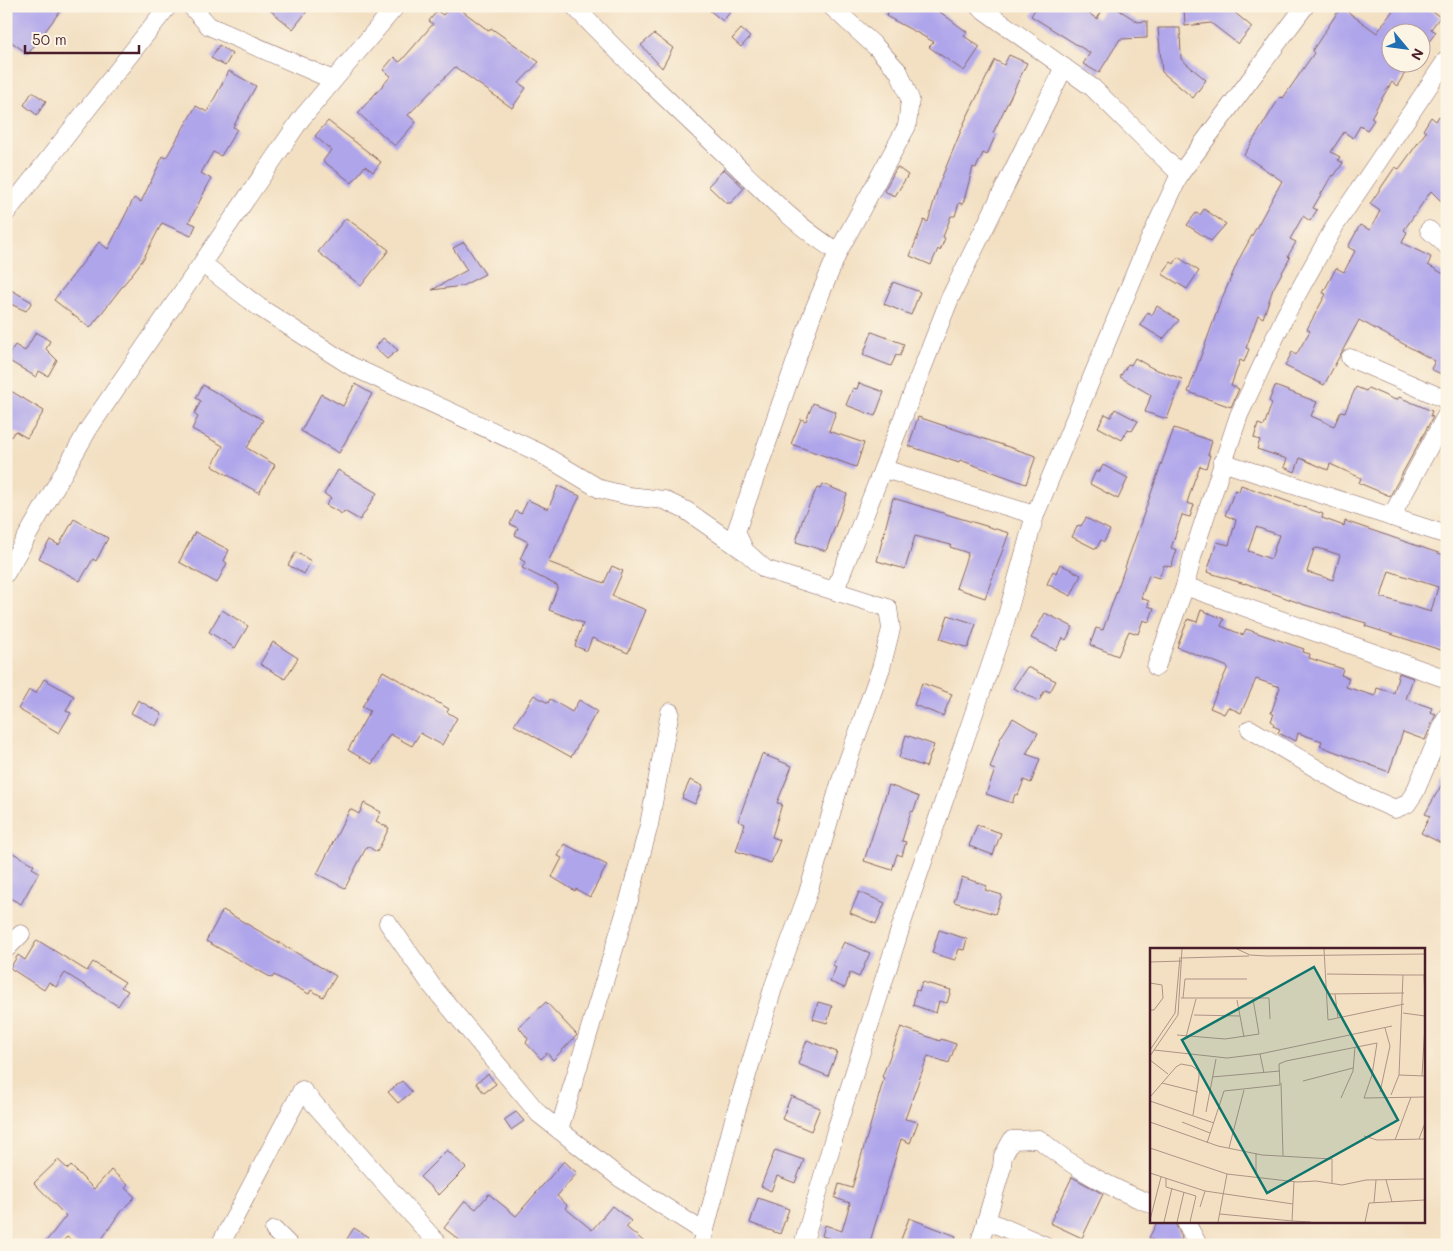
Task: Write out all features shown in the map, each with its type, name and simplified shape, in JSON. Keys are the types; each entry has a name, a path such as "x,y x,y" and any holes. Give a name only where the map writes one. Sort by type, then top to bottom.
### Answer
{"street":[{"path":"6,213 168,6"},
{"path":"191,6 210,26 333,80"},
{"path":"6,573 89,428 301,119 396,6"},
{"path":"574,6 635,70 769,197 816,239 838,252"},
{"path":"745,551 736,532 813,312 838,252 907,126 910,99 899,72 876,47 831,6"},
{"path":"978,6 1093,88 1180,174"},
{"path":"803,1245 836,1130 906,914 1004,626 1035,515 1143,254 1180,174 1305,6"},
{"path":"1156,667 1185,586 1222,462 1239,414 1285,316 1336,224 1447,58"},
{"path":"835,590 950,298 1064,67"},
{"path":"1429,230 1447,246"},
{"path":"203,264 259,307 351,366 540,453 600,489 629,496 664,500 687,511 745,551 765,569 888,608 891,630 881,668 840,783 807,896 774,985 735,1115 703,1238 620,1178 540,1114 432,986 388,923"},
{"path":"1350,358 1447,400"},
{"path":"1391,517 1447,414"},
{"path":"1222,462 1447,535"},
{"path":"884,469 1035,515"},
{"path":"1185,586 1447,679"},
{"path":"559,1130 629,900 646,834 670,712"},
{"path":"1250,729 1354,791 1395,809 1407,804 1415,792 1447,716"},
{"path":"6,949 21,934"},
{"path":"220,1245 302,1090 439,1245"},
{"path":"980,1245 1003,1156 1012,1140 1039,1139 1070,1165 1116,1190 1150,1203"},
{"path":"986,1220 1044,1245"},
{"path":"1187,1224 1198,1245"},
{"path":"274,1230 289,1245"}],"building":[{"path":"6,6 64,6 28,54 6,38"},
{"path":"265,6 311,6 293,29"},
{"path":"450,6 456,6 489,31 491,28 539,62 519,83 526,88 512,108 455,67 408,115 416,122 395,146 358,113 391,76 383,70 394,57 399,62 402,60 433,24 429,21 437,11 443,15"},
{"path":"704,6 735,6 723,21"},
{"path":"892,6 932,6 967,32 964,36 980,47 964,71 929,47 934,42 886,16"},
{"path":"1037,6 1078,6 1097,19 1105,6 1113,6 1138,22 1147,21 1147,38 1120,39 1099,73 1083,64 1090,53 1031,16"},
{"path":"1184,6 1227,6 1252,27 1238,44 1211,23 1185,26"},
{"path":"1396,6 1425,6 1440,17 1431,29 1436,32 1430,40 1430,22 1385,22"},
{"path":"1341,7 1377,33 1380,29 1380,72 1405,73 1397,86 1392,82 1371,118 1374,120 1367,130 1360,126 1353,138 1344,132 1331,152 1340,157 1338,160 1343,163 1334,176 1332,175 1313,208 1317,210 1310,221 1303,216 1290,239 1296,242 1288,256 1290,258 1273,289 1263,318 1258,315 1246,348 1249,349 1244,362 1240,360 1231,386 1239,389 1231,407 1188,392 1220,303 1239,259 1282,181 1244,155 1280,97 1283,98 1314,53 1312,51"},
{"path":"1158,28 1180,28 1181,59 1206,80 1193,98 1162,72"},
{"path":"741,29 750,37 741,47 732,39"},
{"path":"654,34 673,48 662,68 641,45"},
{"path":"219,45 232,54 225,66 211,58"},
{"path":"1009,55 1027,63 993,133 996,134 987,155 983,153 976,168 973,167 963,204 959,203 955,216 951,216 940,251 938,249 931,265 910,256 924,220 928,222 939,184 965,121 995,60 1004,65"},
{"path":"229,71 256,86 233,127 237,129 221,156 213,152 201,173 211,179 189,222 196,225 191,236 162,223 142,261 90,328 54,300 99,242 108,249 134,198 141,202 163,156 166,158 196,106 207,112"},
{"path":"32,92 46,101 37,115 24,105"},
{"path":"1439,116 1447,121 1447,207 1431,191 1404,230 1407,232 1402,243 1431,257 1428,265 1447,276 1447,377 1431,369 1435,361 1359,320 1324,385 1285,366 1292,352 1296,355 1310,331 1307,329 1326,294 1323,293 1336,268 1344,272 1355,251 1348,247 1360,225 1370,230 1380,211 1370,204 1395,167 1399,169 1426,132 1423,130 1431,117 1436,121"},
{"path":"328,121 381,162 373,172 365,166 352,183 323,161 331,150 315,136"},
{"path":"897,167 908,175 895,196 884,191"},
{"path":"724,169 744,188 731,203 726,203 708,186"},
{"path":"1204,209 1226,224 1211,241 1187,225 1196,213 1200,215"},
{"path":"346,218 389,250 361,286 318,252"},
{"path":"464,242 485,274 462,286 432,290 467,270 453,248"},
{"path":"1178,257 1199,271 1187,289 1162,274 1171,262 1174,264"},
{"path":"893,282 920,292 911,315 884,304"},
{"path":"6,287 32,302 26,311 6,302"},
{"path":"1157,306 1179,320 1163,339 1140,325 1148,312 1152,315"},
{"path":"36,332 50,341 46,349 57,360 48,376 39,371 36,377 6,359 15,345 25,351"},
{"path":"872,332 904,344 900,356 896,355 891,366 863,355"},
{"path":"383,338 398,350 387,359 375,348"},
{"path":"1135,358 1152,368 1182,379 1167,419 1145,412 1151,395 1120,377 1128,364 1131,365"},
{"path":"859,383 884,392 875,416 846,405 853,388 857,389"},
{"path":"355,384 372,394 339,453 301,431 321,394 343,406"},
{"path":"203,385 263,420 247,448 275,465 259,493 212,466 223,446 192,429 198,417 194,414 201,401 196,398"},
{"path":"1275,386 1317,402 1311,416 1334,426 1341,411 1345,412 1356,387 1366,391 1368,388 1397,400 1399,397 1432,411 1430,416 1433,417 1390,496 1359,483 1361,478 1330,464 1328,470 1300,458 1295,472 1284,467 1287,459 1257,449 1260,440 1254,438 1258,424 1264,426 1272,403 1269,401"},
{"path":"6,388 44,411 27,438 15,431 6,444"},
{"path":"813,403 836,412 829,431 864,443 856,467 791,444 801,419 806,421"},
{"path":"1115,409 1138,421 1132,431 1128,429 1122,440 1098,427 1105,414 1111,417"},
{"path":"918,417 1036,456 1026,484 960,460 959,463 909,446"},
{"path":"1174,428 1212,441 1208,455 1210,455 1206,468 1200,466 1194,481 1187,503 1194,505 1190,517 1182,515 1171,548 1177,550 1171,567 1164,565 1159,578 1149,575 1141,598 1149,601 1148,606 1154,608 1149,622 1143,620 1138,634 1129,631 1118,656 1090,645 1096,628 1103,630"},
{"path":"1103,465 1128,478 1118,499 1090,484 1096,471 1099,472"},
{"path":"338,470 377,493 360,520 344,511 342,514 326,505 331,498 324,494"},
{"path":"823,484 847,494 826,551 796,542 803,518 817,488 820,489"},
{"path":"1241,485 1323,514 1322,518 1344,526 1345,521 1447,556 1447,652 1365,626 1366,623 1207,572 1217,542 1229,545 1236,520 1225,515 1235,490 1239,491","holes":["1256,527 1279,535 1271,559 1248,551","1318,548 1340,555 1333,580 1307,572 1314,549","1389,571 1438,587 1431,612 1381,597"]},
{"path":"558,486 580,496 548,562 604,583 612,566 623,571 612,596 646,610 628,653 592,638 587,651 575,646 583,623 549,610 558,586 522,568 525,562 520,559 528,542 515,535 518,528 510,524 516,511 521,514 528,500 548,509"},
{"path":"893,498 1009,533 985,598 956,588 968,553 950,547 951,545 915,536 905,569 877,561"},
{"path":"1086,518 1110,530 1104,542 1101,540 1096,549 1072,537 1078,525 1081,526"},
{"path":"74,519 108,538 96,561 93,559 80,581 39,558 50,540 59,545"},
{"path":"195,532 229,550 224,561 227,563 217,583 179,562"},
{"path":"296,552 311,561 304,574 288,565"},
{"path":"1060,564 1081,575 1071,596 1047,584 1053,571 1056,573"},
{"path":"222,610 248,626 235,648 209,632"},
{"path":"1201,610 1224,619 1221,626 1243,635 1246,629 1304,649 1303,652 1310,654 1309,658 1343,669 1341,675 1349,678 1346,687 1375,696 1377,688 1394,693 1399,673 1413,678 1406,699 1432,708 1430,712 1436,714 1425,740 1403,732 1389,772 1320,746 1322,741 1298,733 1296,741 1278,733 1280,729 1273,726 1274,723 1271,721 1274,714 1271,713 1280,687 1256,679 1241,713 1228,707 1224,714 1210,708 1228,667 1177,647 1188,619 1197,622"},
{"path":"1045,613 1073,627 1066,640 1063,638 1056,650 1031,638"},
{"path":"948,615 976,624 968,648 940,639"},
{"path":"273,642 298,658 285,679 260,664"},
{"path":"1027,667 1056,681 1050,692 1045,690 1039,701 1013,688"},
{"path":"383,671 449,709 447,712 457,718 442,745 420,733 412,746 390,734 372,764 348,750 370,711 362,707"},
{"path":"44,679 74,696 66,711 71,713 59,733 18,709 29,690 36,693"},
{"path":"922,683 952,694 943,716 914,705"},
{"path":"534,695 548,703 550,699 572,712 579,700 597,711 571,757 514,725"},
{"path":"138,700 162,714 156,726 131,713"},
{"path":"1013,718 1038,733 1026,754 1040,759 1031,783 1024,780 1018,795 1015,794 1012,803 986,794 995,770 990,768 1001,737"},
{"path":"906,735 934,745 926,767 899,758"},
{"path":"762,754 792,766 777,803 782,804 772,837 780,840 771,863 736,851 745,824 738,821"},
{"path":"1447,775 1447,846 1421,833 1430,816 1425,814"},
{"path":"690,780 703,786 695,804 682,798"},
{"path":"889,785 919,797 913,812 911,811 902,841 906,842 902,856 897,854 892,870 864,861"},
{"path":"364,803 381,812 376,821 389,828 377,852 367,846 345,888 317,874 350,809 359,814"},
{"path":"977,825 1001,833 993,855 969,846"},
{"path":"564,844 607,865 590,897 576,889 575,891 552,877 562,858 558,856"},
{"path":"6,849 34,865 32,868 39,872 21,904 6,896"},
{"path":"962,877 987,886 985,890 1002,895 995,914 954,902"},
{"path":"859,892 885,903 876,924 850,913"},
{"path":"223,910 336,976 323,997 311,990 309,994 274,975 272,978 206,941"},
{"path":"939,930 967,939 964,950 959,949 955,960 932,953"},
{"path":"37,940 87,971 93,962 125,982 121,987 128,991 118,1006 65,973 56,987 49,982 44,990 10,968 18,955 25,960"},
{"path":"844,942 870,953 859,977 850,973 845,988 830,982 836,967 833,965"},
{"path":"922,982 951,990 947,1003 939,1001 936,1013 913,1005 916,990 919,991"},
{"path":"546,1002 577,1035 553,1060 547,1053 541,1059 526,1043 528,1039 519,1027"},
{"path":"818,1002 832,1006 827,1023 813,1019"},
{"path":"901,1027 940,1041 941,1039 956,1044 949,1063 928,1056 927,1058 905,1119 918,1122 910,1143 901,1139 869,1245 838,1245 839,1242 822,1236 825,1225 842,1231 850,1203 835,1198 839,1184 852,1188 884,1078 882,1077"},
{"path":"807,1040 837,1052 828,1076 798,1064"},
{"path":"488,1074 496,1084 484,1093 476,1083"},
{"path":"402,1081 412,1092 398,1103 388,1092"},
{"path":"791,1096 820,1108 811,1131 782,1119"},
{"path":"516,1112 524,1121 511,1130 504,1120"},
{"path":"447,1150 466,1168 439,1195 420,1177"},
{"path":"775,1150 804,1160 795,1183 777,1176 771,1191 761,1186"},
{"path":"58,1160 68,1169 71,1166 94,1189 111,1170 128,1185 125,1188 135,1197 120,1212 98,1245 77,1245 67,1237 59,1245 43,1245 66,1216 34,1183"},
{"path":"564,1161 577,1173 557,1196 567,1205 565,1208 592,1230 612,1206 631,1221 626,1227 648,1245 466,1245 444,1228 465,1201 476,1209 489,1194 516,1216"},
{"path":"1072,1177 1103,1194 1082,1238 1050,1223"},
{"path":"758,1198 789,1209 780,1234 750,1223"},
{"path":"909,1218 956,1236 953,1245 899,1245"},
{"path":"1156,1224 1174,1224 1182,1238 1179,1245 1162,1245 1149,1238"},
{"path":"354,1228 368,1237 363,1245 343,1245"}]}
